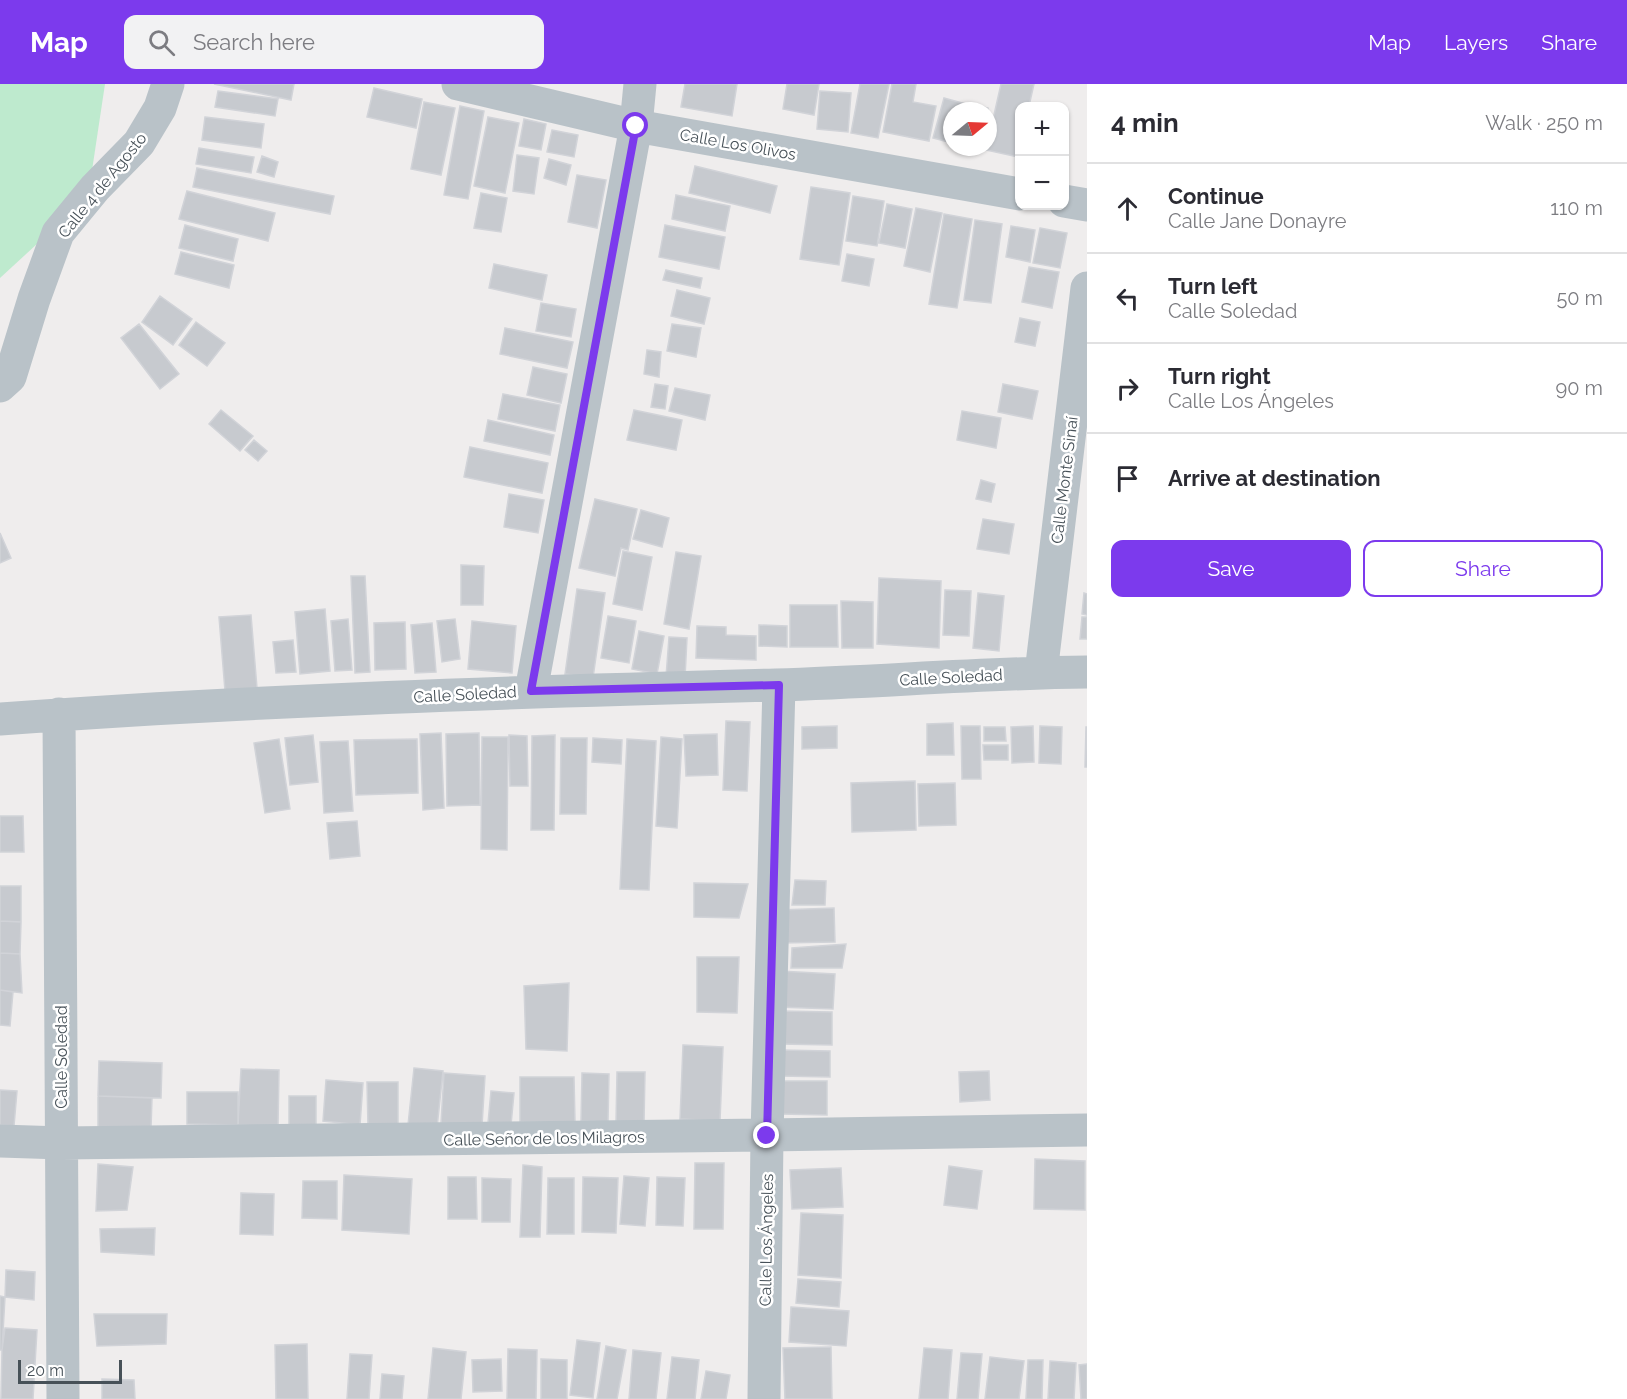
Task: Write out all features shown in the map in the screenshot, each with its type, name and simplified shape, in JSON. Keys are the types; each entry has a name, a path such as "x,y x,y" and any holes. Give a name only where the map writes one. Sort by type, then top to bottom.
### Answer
{"street":[{"name":"Calle 4 de Agosto","path":"0,386 10,377 34,298 58,233 94,188 139,143 160,108 168,84"},
{"name":"Calle Los Olivos","path":"458,84 636,126 1015,193"},
{"path":"531,691 636,126 640,84"},
{"path":"1069,202 1087,205"},
{"name":"Calle Monte Sinaí","path":"1041,673 1087,288"},
{"name":"Calle Soledad","path":"0,718 531,691 779,685 1087,672"},
{"name":"Calle Los Ángeles","path":"764,1399 767,1136 779,685"},
{"name":"Calle Soledad","path":"59,714 63,1399"},
{"name":"Calle Señor de los Milagros","path":"0,1141 62,1143 767,1136 1087,1130"}],"green space":[{"path":"0,84 105,84 88,197 0,278"}],"building":[{"path":"214,84 294,84 291,100"},
{"path":"685,84 737,84 732,116 681,107"},
{"path":"787,84 819,84 814,115 783,109"},
{"path":"860,84 889,84 878,138 851,133"},
{"path":"892,84 916,84 913,102 936,106 929,141 883,132"},
{"path":"1001,84 1034,84 1030,102 1015,102 1015,156 997,152 997,102"},
{"path":"374,88 422,99 416,128 367,117"},
{"path":"218,91 278,99 275,116 215,107"},
{"path":"820,91 851,93 848,132 817,129"},
{"path":"944,98 959,102 943,102 943,141 933,138"},
{"path":"424,102 455,108 441,175 411,169"},
{"path":"460,106 484,111 468,199 444,195"},
{"path":"205,117 264,124 261,148 202,140"},
{"path":"488,117 519,123 505,193 474,186"},
{"path":"524,119 546,124 541,150 519,146"},
{"path":"552,130 578,135 574,157 547,152"},
{"path":"199,148 254,157 251,173 196,164"},
{"path":"517,155 539,158 534,194 513,191"},
{"path":"262,156 278,162 274,177 257,172"},
{"path":"549,159 571,165 566,185 544,178"},
{"path":"695,166 777,186 770,213 689,193"},
{"path":"197,168 334,196 330,214 193,187"},
{"path":"577,175 606,180 597,228 568,222"},
{"path":"811,187 850,193 839,265 800,259"},
{"path":"187,191 275,213 268,241 179,219"},
{"path":"481,193 507,198 501,232 474,228"},
{"path":"676,195 730,206 725,231 672,219"},
{"path":"853,196 884,201 877,246 846,241"},
{"path":"887,204 912,209 905,248 879,243"},
{"path":"916,208 942,213 930,272 904,266"},
{"path":"944,214 972,219 957,308 929,304"},
{"path":"975,220 1002,224 991,303 964,300"},
{"path":"185,225 238,239 233,261 179,248"},
{"path":"665,225 725,237 719,269 659,257"},
{"path":"1011,226 1035,230 1030,262 1006,257"},
{"path":"1040,228 1067,233 1060,268 1033,263"},
{"path":"181,252 234,265 229,288 175,274"},
{"path":"847,254 874,259 869,286 842,281"},
{"path":"494,264 547,275 542,300 489,288"},
{"path":"1029,267 1059,272 1052,308 1022,302"},
{"path":"666,270 702,278 700,288 663,280"},
{"path":"677,290 710,298 704,324 671,316"},
{"path":"160,296 192,319 173,345 142,322"},
{"path":"541,303 576,309 571,337 536,331"},
{"path":"1020,318 1040,322 1035,346 1015,342"},
{"path":"196,322 225,343 207,366 179,345"},
{"path":"139,324 179,374 160,389 121,338"},
{"path":"672,324 701,328 696,357 667,351"},
{"path":"505,328 573,342 567,368 500,354"},
{"path":"647,350 661,352 659,377 644,374"},
{"path":"533,367 567,374 561,403 527,395"},
{"path":"655,384 668,386 665,409 651,407"},
{"path":"1003,384 1038,391 1032,419 998,412"},
{"path":"675,388 710,395 705,420 669,411"},
{"path":"503,394 560,405 555,431 498,419"},
{"path":"221,410 253,436 240,451 209,424"},
{"path":"634,410 682,420 676,450 627,440"},
{"path":"962,411 1001,418 996,448 957,440"},
{"path":"488,420 554,435 550,455 484,441"},
{"path":"254,440 267,451 258,461 245,450"},
{"path":"470,447 548,463 542,493 464,477"},
{"path":"981,480 995,484 991,502 976,499"},
{"path":"509,494 544,500 538,533 504,527"},
{"path":"595,499 637,509 628,550 621,548 615,576 579,568"},
{"path":"641,510 669,518 662,547 633,539"},
{"path":"983,519 1014,524 1009,554 977,549"},
{"path":"0,533 11,558 0,563"},
{"path":"623,551 652,557 642,610 613,604"},
{"path":"676,552 701,556 689,629 664,624"},
{"path":"461,565 484,566 483,605 461,605"},
{"path":"351,576 365,576 370,672 355,673"},
{"path":"879,578 941,581 939,648 877,644"},
{"path":"577,589 605,593 593,678 565,674"},
{"path":"945,590 971,591 969,636 943,635"},
{"path":"978,593 1004,596 999,651 973,648"},
{"path":"1084,593 1087,594 1087,615 1082,614"},
{"path":"841,601 873,602 873,648 842,648"},
{"path":"790,605 837,605 838,647 790,647"},
{"path":"325,609 330,671 300,674 295,612"},
{"path":"251,615 257,688 225,691 219,617"},
{"path":"608,616 636,621 629,663 601,658"},
{"path":"1082,617 1087,617 1087,639 1080,639"},
{"path":"348,619 352,670 335,671 331,621"},
{"path":"455,619 460,659 442,662 437,621"},
{"path":"472,621 516,626 512,673 468,669"},
{"path":"405,622 406,669 375,670 374,623"},
{"path":"432,623 436,672 415,673 411,625"},
{"path":"759,625 787,626 787,647 759,646"},
{"path":"697,626 726,627 726,635 756,636 756,660 696,658"},
{"path":"639,631 664,636 657,674 632,669"},
{"path":"669,637 687,638 685,678 666,677"},
{"path":"293,640 296,672 276,673 273,642"},
{"path":"726,721 750,722 747,791 723,790"},
{"path":"953,723 954,755 927,755 927,724"},
{"path":"837,726 837,748 802,749 802,727"},
{"path":"961,726 980,726 981,779 962,779"},
{"path":"1033,726 1034,762 1012,763 1011,727"},
{"path":"1040,726 1062,727 1061,764 1039,763"},
{"path":"984,727 1005,727 1006,741 984,741"},
{"path":"1086,727 1087,767 1085,767"},
{"path":"441,733 444,808 423,810 420,734"},
{"path":"479,733 480,805 447,806 446,734"},
{"path":"717,734 718,775 686,776 684,735"},
{"path":"313,735 318,782 290,785 285,738"},
{"path":"509,735 527,736 528,786 510,786"},
{"path":"555,735 554,830 531,830 532,736"},
{"path":"482,737 508,737 507,850 481,849"},
{"path":"661,737 682,739 677,828 656,826"},
{"path":"561,738 587,738 586,814 560,814"},
{"path":"593,738 622,740 621,764 592,762"},
{"path":"279,739 290,809 265,813 254,743"},
{"path":"417,739 418,793 356,795 354,740"},
{"path":"627,739 656,741 649,890 620,889"},
{"path":"348,741 353,811 324,813 320,742"},
{"path":"983,745 1008,745 1008,760 984,760"},
{"path":"915,781 916,830 852,832 851,783"},
{"path":"955,783 956,825 919,826 918,784"},
{"path":"0,816 23,816 24,852 0,852"},
{"path":"357,821 360,856 330,859 327,823"},
{"path":"795,880 826,881 825,905 792,905"},
{"path":"694,883 748,884 739,918 694,917"},
{"path":"0,886 21,886 21,922 0,921"},
{"path":"834,908 835,942 780,943 779,910"},
{"path":"0,921 21,922 20,954 0,953"},
{"path":"846,944 842,968 791,968 792,948"},
{"path":"0,953 20,954 22,993 0,990"},
{"path":"697,957 739,957 737,1013 697,1012"},
{"path":"779,971 835,974 833,1009 777,1007"},
{"path":"569,983 567,1051 526,1049 524,986"},
{"path":"0,990 13,992 10,1026 0,1025"},
{"path":"780,1011 832,1012 832,1045 779,1044"},
{"path":"683,1045 723,1047 720,1121 680,1119"},
{"path":"780,1050 830,1051 830,1077 780,1076"},
{"path":"99,1061 162,1063 161,1098 98,1096"},
{"path":"414,1068 443,1071 437,1128 408,1125"},
{"path":"241,1069 279,1070 278,1127 238,1125"},
{"path":"989,1071 990,1100 960,1102 959,1072"},
{"path":"617,1072 645,1072 644,1123 616,1123"},
{"path":"444,1073 485,1076 482,1126 441,1123"},
{"path":"582,1073 609,1074 608,1122 581,1121"},
{"path":"520,1077 574,1077 575,1122 520,1122"},
{"path":"326,1080 363,1083 360,1125 323,1121"},
{"path":"780,1081 827,1081 827,1115 780,1114"},
{"path":"367,1082 398,1082 398,1126 368,1127"},
{"path":"0,1090 17,1091 14,1126 0,1125"},
{"path":"491,1091 514,1093 511,1125 488,1123"},
{"path":"187,1092 238,1092 238,1125 187,1124"},
{"path":"98,1096 152,1098 151,1129 98,1127"},
{"path":"289,1096 316,1096 316,1126 289,1125"},
{"path":"1035,1159 1085,1161 1085,1210 1034,1209"},
{"path":"695,1163 724,1163 723,1229 694,1229"},
{"path":"98,1164 133,1167 127,1210 96,1211"},
{"path":"523,1165 542,1167 540,1237 520,1237"},
{"path":"949,1166 982,1171 977,1209 944,1205"},
{"path":"841,1168 843,1207 792,1209 790,1170"},
{"path":"344,1175 412,1179 409,1234 342,1230"},
{"path":"624,1176 649,1178 645,1226 620,1224"},
{"path":"448,1177 476,1177 477,1219 448,1219"},
{"path":"583,1177 618,1178 616,1233 582,1232"},
{"path":"657,1177 685,1178 683,1226 656,1225"},
{"path":"482,1178 511,1179 510,1222 482,1222"},
{"path":"548,1178 574,1178 574,1234 547,1234"},
{"path":"303,1181 337,1181 337,1219 302,1218"},
{"path":"241,1193 274,1194 273,1235 240,1234"},
{"path":"801,1213 843,1215 841,1278 798,1275"},
{"path":"155,1228 154,1255 101,1252 100,1229"},
{"path":"6,1270 35,1272 34,1300 5,1297"},
{"path":"798,1279 841,1282 839,1307 796,1303"},
{"path":"0,1296 5,1297 2,1350 0,1350"},
{"path":"791,1307 849,1311 846,1346 789,1342"},
{"path":"94,1314 167,1314 166,1344 97,1346"},
{"path":"5,1328 37,1330 33,1399 1,1399"},
{"path":"577,1340 600,1343 593,1398 570,1395"},
{"path":"307,1344 308,1399 276,1399 275,1345"},
{"path":"606,1346 626,1350 617,1399 597,1399"},
{"path":"831,1347 832,1399 785,1399 783,1348"},
{"path":"433,1348 466,1352 461,1399 428,1399"},
{"path":"924,1348 952,1350 948,1399 919,1399"},
{"path":"508,1349 537,1350 536,1399 507,1399"},
{"path":"633,1350 661,1353 656,1399 629,1399"},
{"path":"961,1353 982,1354 978,1399 957,1399"},
{"path":"350,1354 372,1355 369,1399 347,1399"},
{"path":"672,1357 699,1360 695,1399 667,1399"},
{"path":"990,1357 1024,1361 1019,1399 985,1399"},
{"path":"501,1359 502,1391 473,1392 472,1360"},
{"path":"541,1359 567,1360 567,1399 541,1399"},
{"path":"1028,1360 1043,1360 1042,1399 1026,1399"},
{"path":"1050,1361 1076,1363 1074,1399 1048,1399"},
{"path":"1087,1364 1087,1399 1081,1399 1079,1365"},
{"path":"706,1371 730,1375 726,1399 701,1399"},
{"path":"382,1374 404,1376 402,1399 380,1399"},
{"path":"102,1379 134,1380 135,1399 102,1399"}],"route":[{"path":"636,126 531,691 779,685 767,1136"}]}
